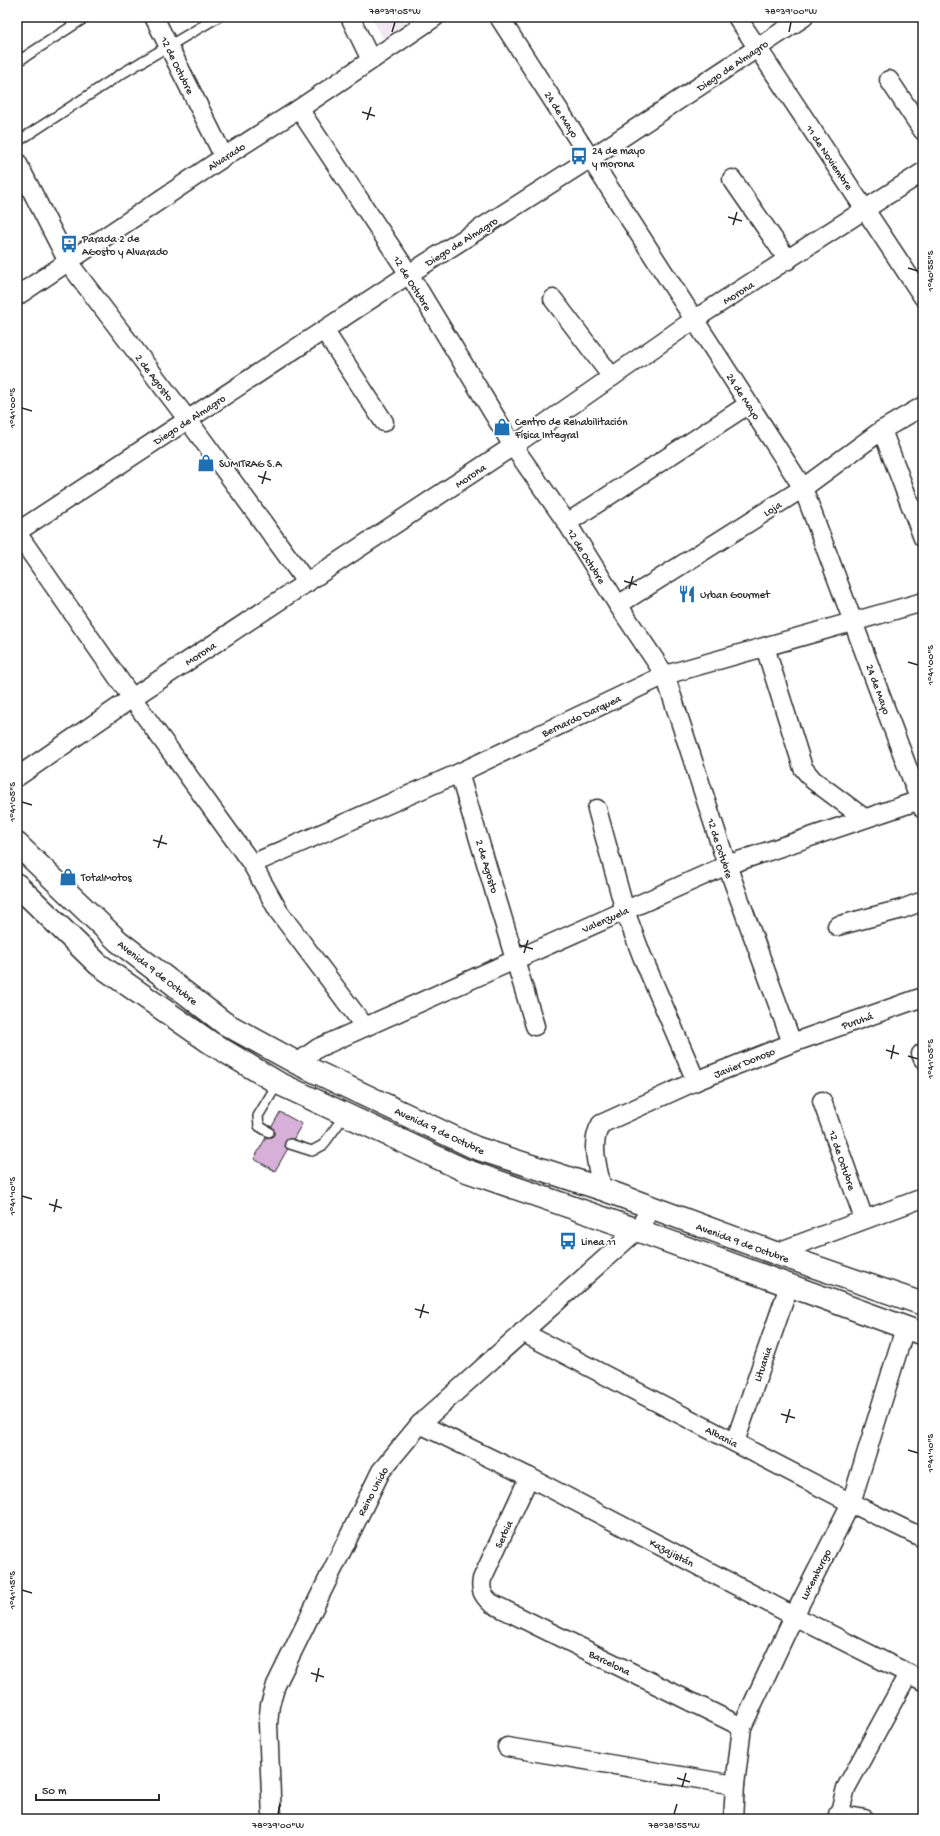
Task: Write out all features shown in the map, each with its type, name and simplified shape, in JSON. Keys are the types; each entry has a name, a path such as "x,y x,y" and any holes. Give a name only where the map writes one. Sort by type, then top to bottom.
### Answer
{"main road":[{"name":"Avenida 9 de Octubre","path":"17,844 118,941 224,1023 297,1063 476,1148 602,1189 774,1253 923,1304"},
{"path":"17,885 98,964 211,1044 278,1082 464,1170 637,1230 914,1331"}],"street":[{"name":"12 de Octubre","path":"154,17 224,157"},
{"path":"350,17 371,60"},
{"name":"Alvarado","path":"17,296 435,17"},
{"name":"24 de Mayo","path":"499,17 804,488 922,802"},
{"name":"11 de Noviembre","path":"737,17 922,295"},
{"name":"Diego de Almagro","path":"17,532 408,274 591,158 804,17"},
{"path":"889,80 923,131"},
{"name":"12 de Octubre","path":"299,109 408,274 513,446 567,523 618,605 665,675 727,865 792,1043"},
{"name":"2 de Agosto","path":"17,162 68,262 188,420 307,584"},
{"name":"Morona","path":"17,777 132,698 307,584 513,446 695,319 866,211 923,172"},
{"path":"732,179 788,260"},
{"path":"553,299 612,377"},
{"path":"324,330 384,422"},
{"path":"567,523 750,404"},
{"name":"Loja","path":"618,605 804,488 882,430 923,406"},
{"path":"882,430 923,538"},
{"path":"17,532 132,698 252,864 279,912 365,1027"},
{"name":"Bernardo Darquea","path":"252,864 459,773 665,675 923,602"},
{"path":"765,647 803,768 814,780 864,818"},
{"name":"2 de Agosto","path":"459,773 535,1026"},
{"name":"Valenzuela","path":"297,1063 318,1048 727,865 864,818 922,802"},
{"path":"597,809 625,911 642,956 696,1081"},
{"path":"837,926 902,909 923,901"},
{"name":"Puruhá","path":"792,1043 923,997"},
{"name":"Javier Donoso","path":"602,1189 594,1144 595,1133 601,1124 696,1081 792,1043"},
{"name":"12 de Octubre","path":"822,1101 864,1219"},
{"path":"774,1253 923,1198"},
{"name":"Reino Unido","path":"272,1819 268,1724 270,1705 276,1684 381,1471 420,1424 637,1230 651,1208"},
{"name":"Lituania","path":"735,1442 789,1286"},
{"name":"Luxemburgo","path":"733,1819 735,1785 742,1727 794,1616 851,1503 914,1331"},
{"name":"Albania","path":"522,1332 851,1503 923,1538"},
{"name":"Kazajistán","path":"420,1424 529,1477 794,1616 916,1677"},
{"name":"Serbia","path":"482,1592 482,1579 529,1477"},
{"name":"Barcelona","path":"482,1592 491,1603 742,1727"},
{"path":"865,1819 838,1816 846,1788 916,1677"},
{"path":"507,1747 735,1785"}],"lane":[{"path":"17,62 86,17"},
{"path":"17,142 121,74 218,17"},
{"path":"269,1132 259,1126 258,1116 278,1082"},
{"path":"290,1144 312,1151 323,1145 345,1115"}],"shaded area":[{"path":"371,17 414,17 383,38"}],"building":[{"path":"280,1112 302,1124 275,1171 254,1159"}],"place":[{"name":"24 de mayo y morona","path":"579,156"},
{"name":"Parada 2 de AGosto y Alvarado","path":"69,244"},
{"name":"Centro de Rehabilitación Física Integral","path":"502,427"},
{"name":"SUMITRAG S.A","path":"206,463"},
{"name":"Urban Gourmet","path":"687,594"},
{"name":"TotalMotos","path":"68,877"},
{"name":"Linea 11","path":"568,1241"}]}
